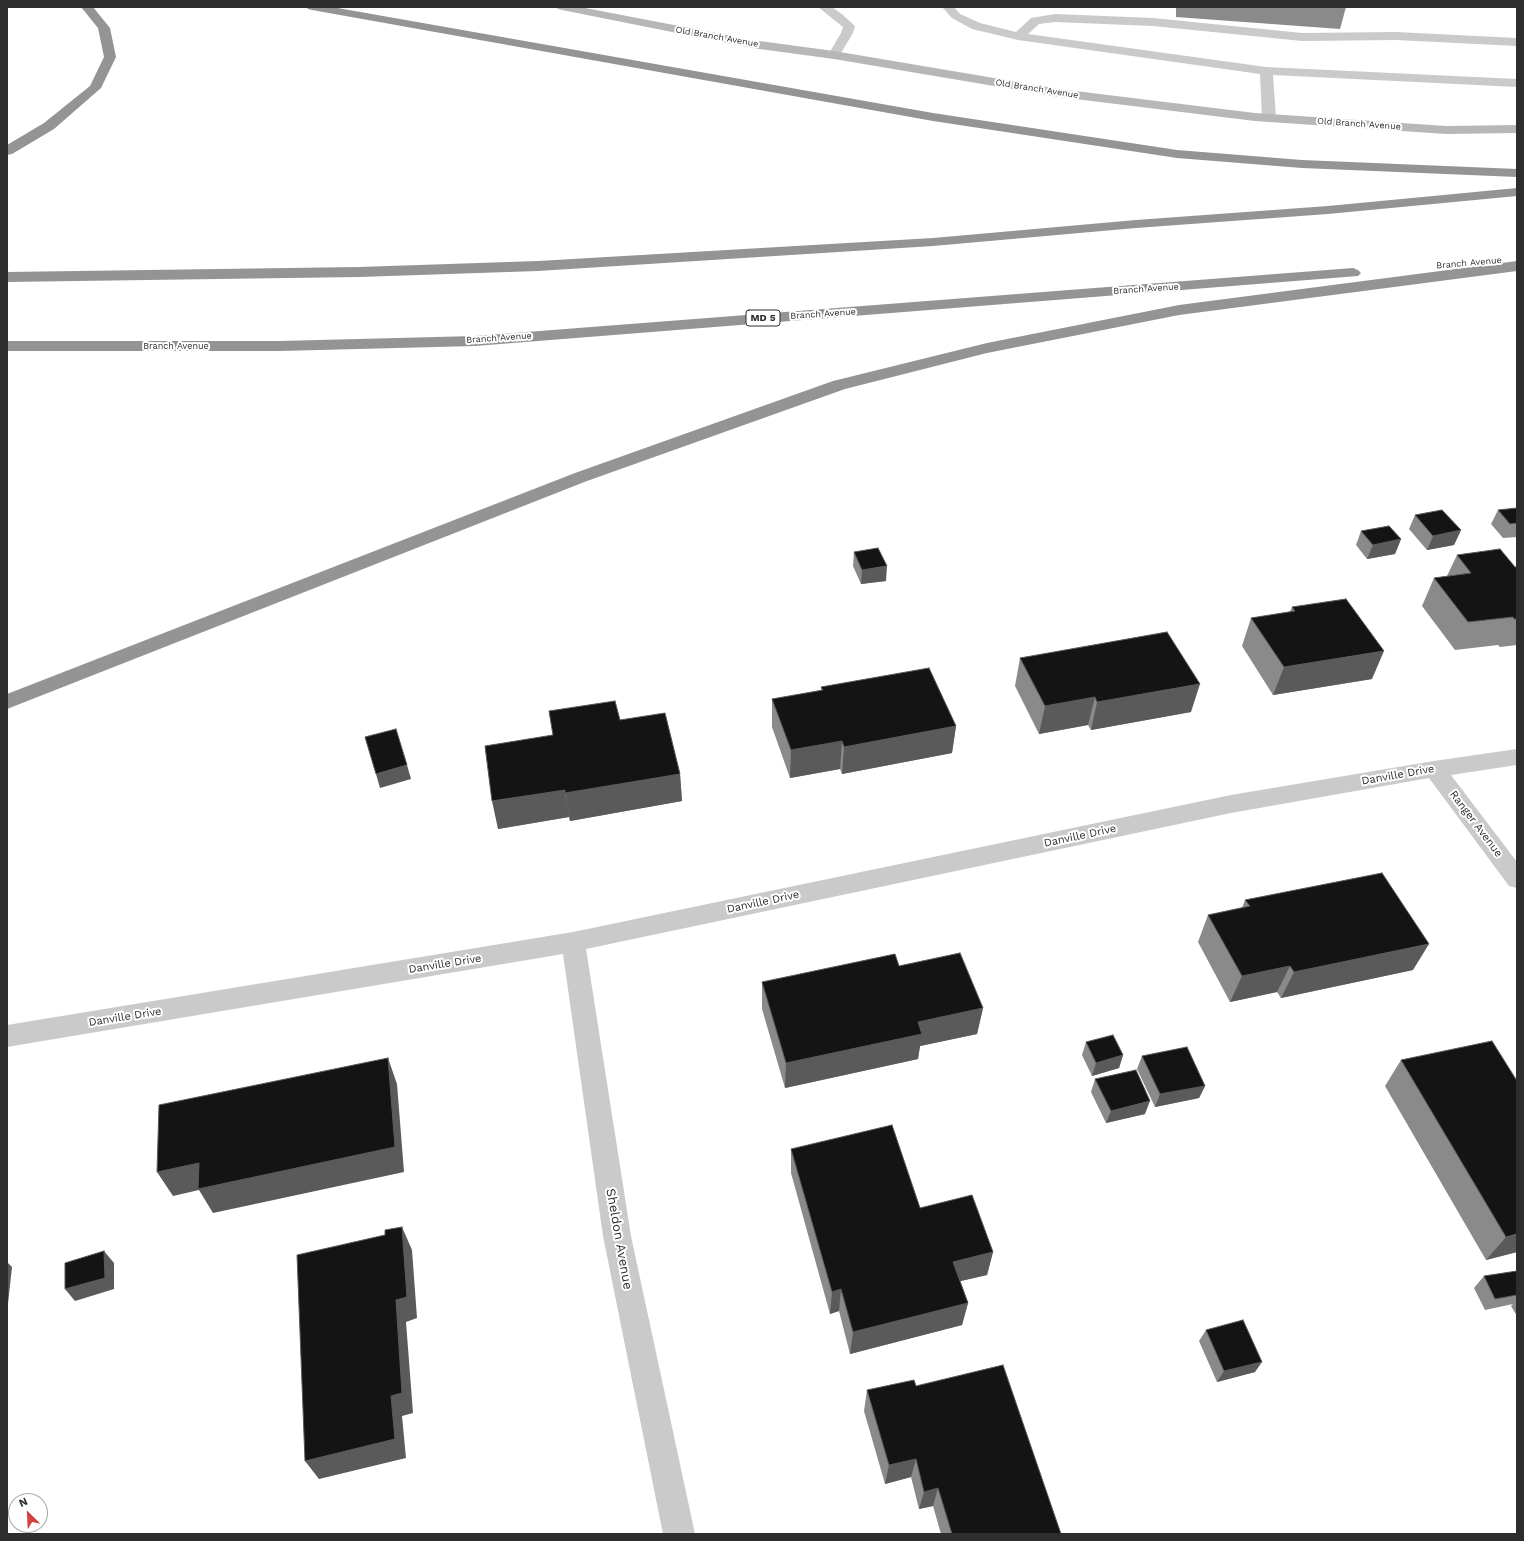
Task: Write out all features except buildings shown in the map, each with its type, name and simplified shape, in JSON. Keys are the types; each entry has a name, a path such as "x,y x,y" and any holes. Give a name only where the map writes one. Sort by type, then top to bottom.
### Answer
{"highway":[{"path":"7,151 49,126 95,88 110,57 104,28 87,7"},
{"path":"312,7 933,117 1178,154 1310,165 1517,173"},
{"path":"7,276 359,272 538,266 933,242 1136,224 1328,210 1517,192"},
{"name":"Branch Avenue","path":"7,346 280,346 475,340 1269,280 1517,259"},
{"path":"7,702 581,477 839,385 987,348 1179,310 1517,266"}],"street":[{"name":"Old Branch Avenue","path":"566,7 752,44 834,55 1059,93 1269,118 1446,130 1517,129"},
{"path":"824,7 849,26 847,33 834,55"},
{"path":"948,7 956,16 976,26 1018,36 1266,71 1517,83"},
{"path":"1018,36 1035,21 1055,18 1153,22 1302,37 1396,36 1517,42"},
{"path":"1266,71 1269,118"},
{"name":"Danville Drive","path":"7,1036 573,942 1231,804 1517,756"},
{"name":"Ranger Avenue","path":"1434,769 1517,879"},
{"name":"Sheldon Avenue","path":"573,942 616,1236 679,1534"}]}
